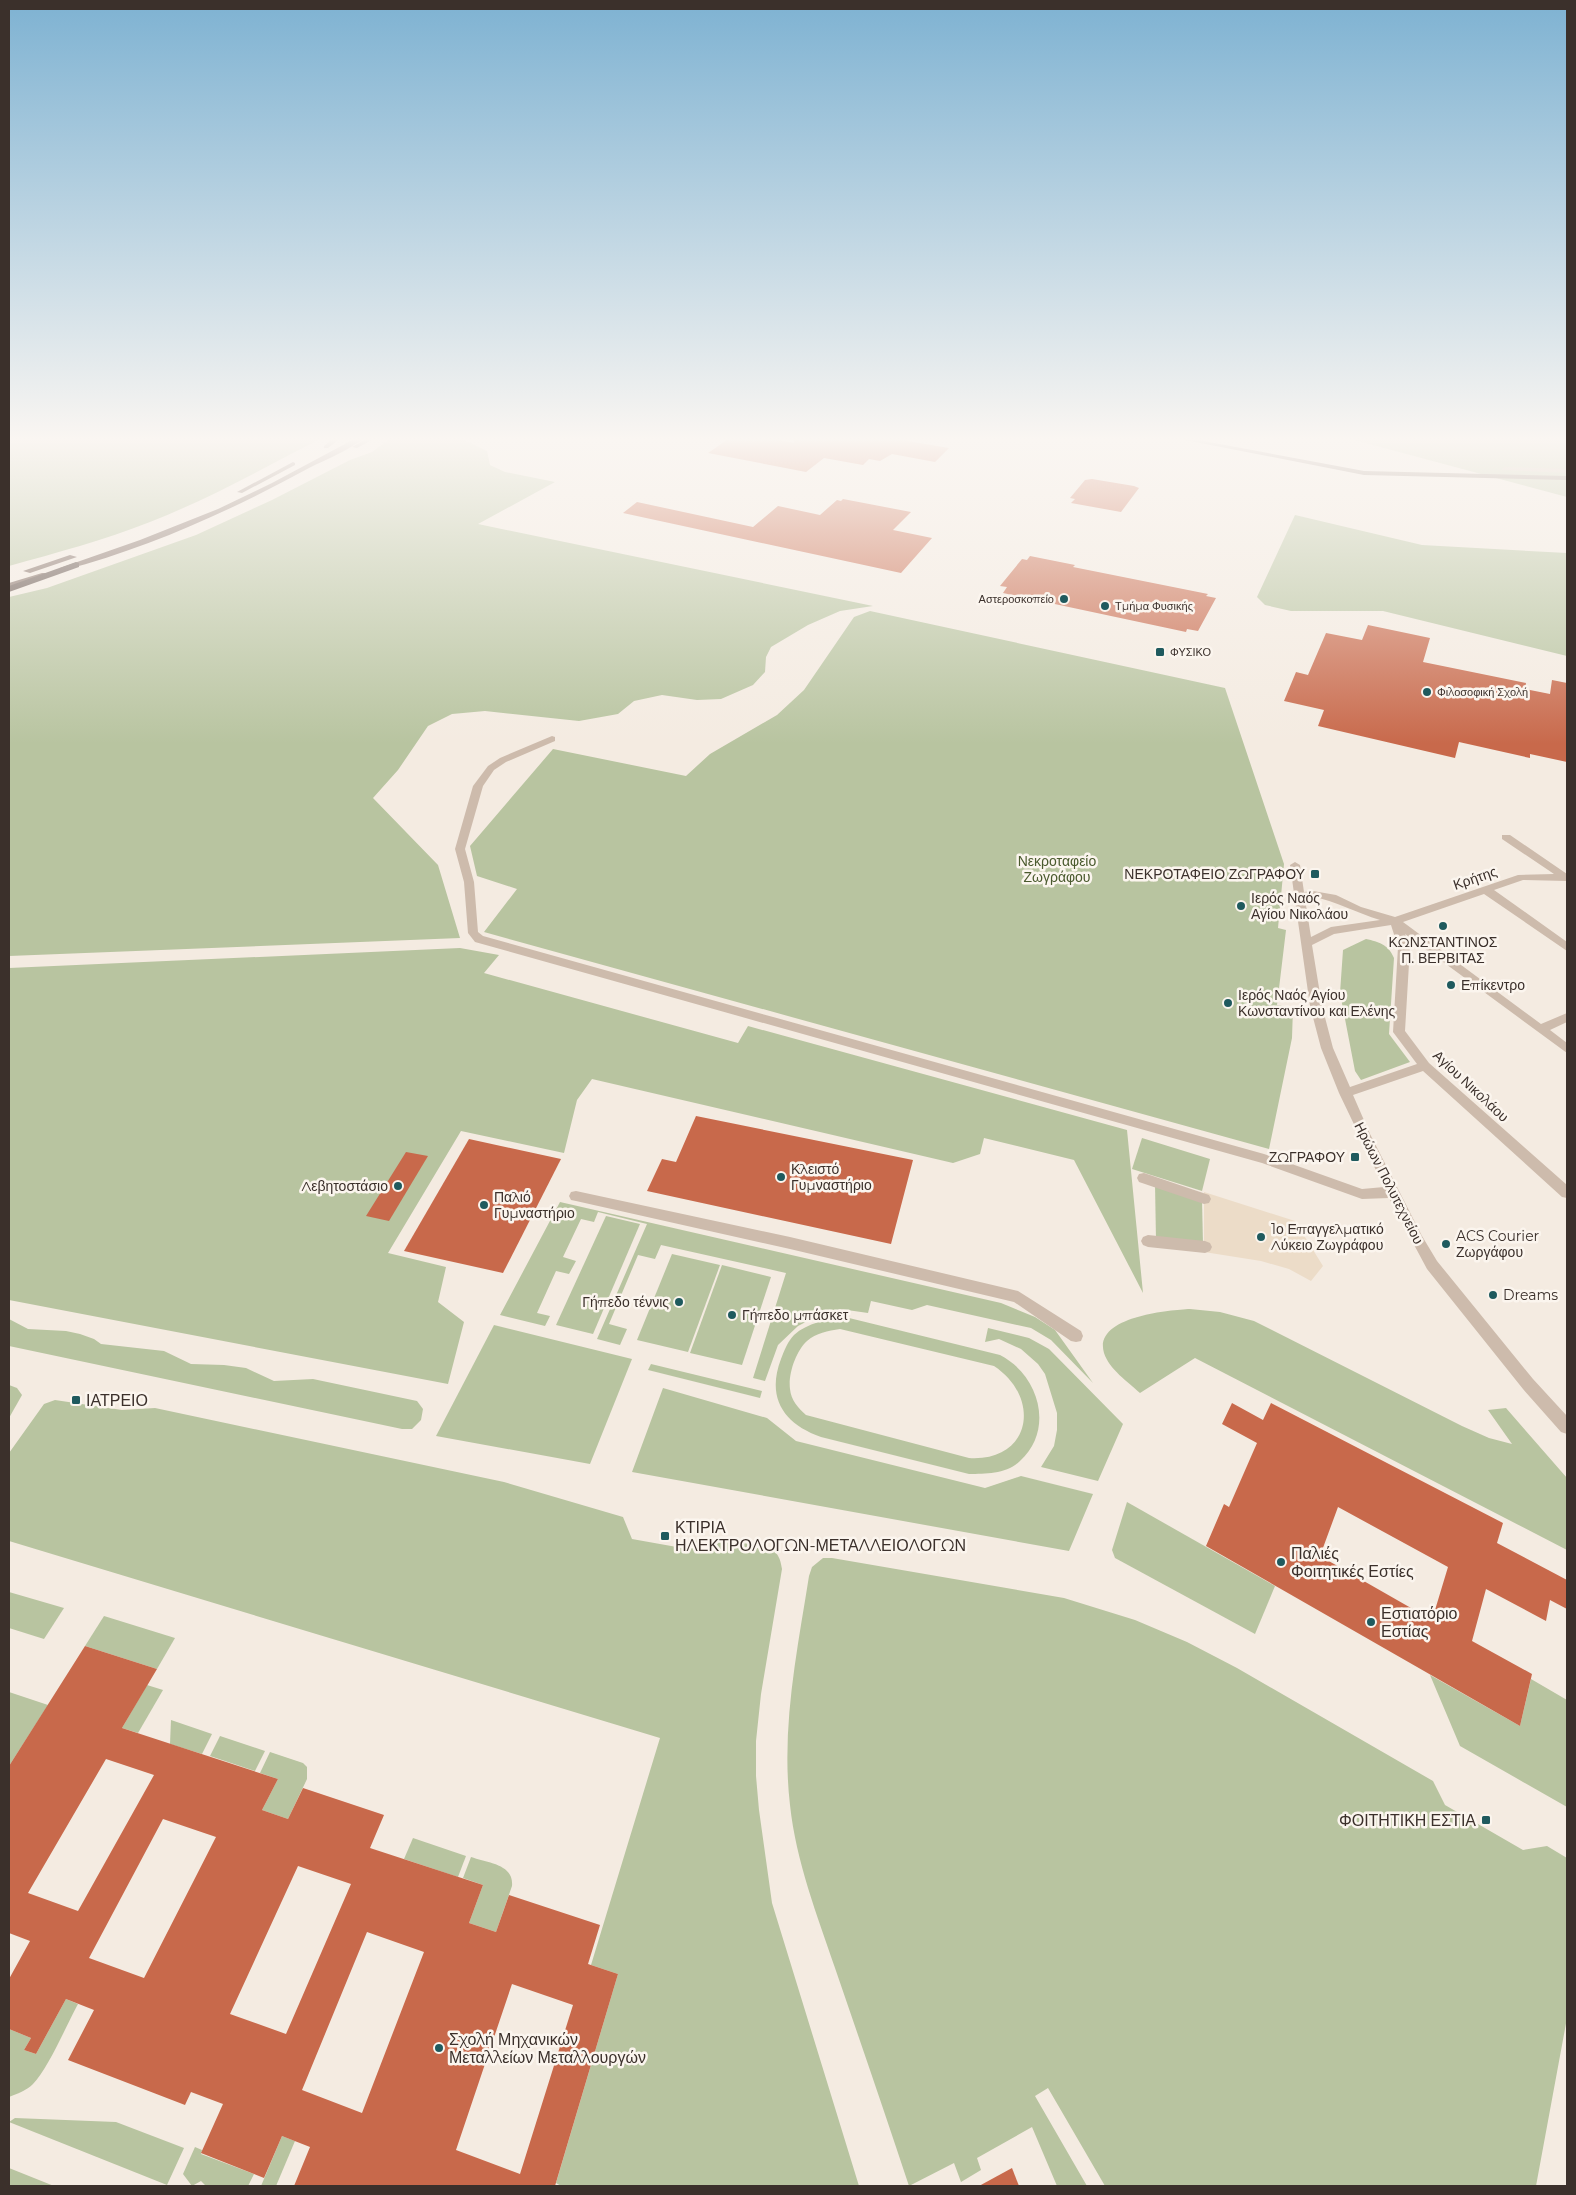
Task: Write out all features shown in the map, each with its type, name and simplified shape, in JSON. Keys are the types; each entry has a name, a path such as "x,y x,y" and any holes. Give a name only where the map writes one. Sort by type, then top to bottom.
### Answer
{"highway":[{"path":"9,589 76,565"}],"main road":[{"path":"16,574 127,539"},
{"path":"9,585 76,565 148,539"}],"street":[{"path":"552,739 503,760 491,768 478,786 460,849 469,882 473,933 479,939 1254,1156 1362,1194 1393,1192"},
{"path":"1506,837 1567,878"},
{"name":"Ηρώων Πολυτεχνείου","path":"1295,865 1308,942 1316,1006 1327,1048 1345,1093 1393,1192 1432,1265 1528,1384 1567,1426"},
{"name":"Κρήτης","path":"1308,942 1331,931 1395,921 1522,877 1567,878"},
{"path":"1486,890 1567,947"},
{"path":"1300,896 1313,894 1332,897 1357,909 1395,921 1567,1050"},
{"name":"Αγίου Νικολάου","path":"1395,921 1404,947 1399,1032 1425,1066 1567,1194"},
{"path":"1541,1029 1567,1017"},
{"path":"1345,1093 1425,1066"},
{"path":"1144,1178 1204,1199"},
{"path":"576,1196 790,1243 1018,1297 1076,1336"},
{"path":"1148,1241 1204,1247"}],"green space":[{"path":"9,539 100,539 62,551 9,566"},
{"path":"184,539 552,539 873,606 840,611 808,625 771,647 766,657 765,672 753,685 721,699 697,700 662,695 634,701 618,714 579,721 485,711 452,714 428,726 398,770 373,798 438,865 460,938 9,956 9,597 47,588"},
{"path":"1284,539 1398,539 1422,545 1567,553 1567,656 1383,611 1291,611 1265,605 1257,597"},
{"name":"Νεκροταφείο Ζωγράφου","path":"870,611 1225,688 1284,864 1278,928 1286,930 1277,1005 1293,1008 1292,1038 1269,1149 484,932 517,889 477,876 470,846 553,749 686,776 710,754 777,715 804,690 854,617"},
{"path":"1366,939 1383,944 1392,953 1394,958 1389,1034 1410,1062 1361,1080 1355,1071 1340,993 1343,950"},
{"path":"460,948 499,955 484,973 738,1043 748,1026 1127,1130 1143,1293 1074,1160 984,1138 980,1154 953,1163 592,1079 577,1100 564,1153 461,1131 388,1253 446,1267 438,1302 464,1322 448,1384 9,1300 9,968"},
{"path":"1142,1138 1210,1159 1202,1191 1132,1169"},
{"path":"1155,1184 1202,1200 1203,1245 1156,1240"},
{"path":"560,1202 1001,1303 1035,1317 1055,1330 1093,1383 1051,1340 1031,1328 927,1305 912,1310 871,1301 868,1313 840,1309 819,1315 798,1326 778,1345 765,1381 753,1378 786,1273 661,1245 655,1259 638,1255 609,1324 627,1329 620,1345 597,1339 647,1224 598,1212 594,1222 581,1219 563,1257 576,1261 569,1274 556,1271 537,1313 550,1316 545,1326 500,1315"},
{"path":"606,1216 640,1224 593,1334 556,1325"},
{"name":"Γήπεδο τέννις","path":"672,1254 720,1265 688,1352 637,1340"},
{"name":"Γήπεδο μπάσκετ","path":"722,1265 771,1277 742,1365 690,1353"},
{"path":"1190,1309 1220,1312 1254,1321 1462,1426 1489,1438 1512,1444 1488,1410 1506,1408 1567,1478 1567,1550 1195,1358 1140,1393 1119,1375 1106,1359 1104,1341 1110,1331 1121,1324 1150,1314"},
{"path":"845,1317 1000,1355 1013,1364 1024,1376 1033,1389 1038,1404 1037,1434 1031,1448 1020,1461 1009,1469 969,1474 821,1437 797,1425 788,1417 777,1397 777,1373 782,1356 790,1340 799,1331 818,1322","holes":["840,1329 994,1366 1009,1379 1019,1394 1024,1410 1023,1425 1017,1439 1006,1450 990,1457 969,1458 806,1415 795,1404 790,1389 792,1370 796,1357 803,1345 818,1334"]},
{"path":"9,1319 28,1329 66,1331 94,1339 101,1344 164,1351 191,1364 246,1368 274,1381 313,1379 417,1401 423,1409 421,1420 412,1429 402,1429 9,1346"},
{"path":"494,1325 632,1359 590,1464 436,1436"},
{"path":"988,1328 1029,1338 1049,1349 1123,1424 1098,1481 1041,1467 1054,1446 1057,1430 1057,1413 1045,1374 1038,1364 1021,1349 999,1339 985,1342"},
{"path":"651,1364 762,1391 760,1398 648,1370"},
{"path":"9,1385 17,1388 22,1395 9,1418"},
{"path":"663,1388 767,1418 796,1441 985,1488 1021,1476 1093,1494 1069,1551 632,1472"},
{"path":"55,1400 122,1410 155,1408 504,1482 623,1517 632,1539 688,1549 700,1537 763,1546 774,1551 779,1557 782,1569 761,1694 756,1741 756,1776 759,1810 772,1903 859,2186 561,2186 556,2183 618,1974 591,1965 660,1738 9,1541 9,1453 44,1404"},
{"path":"1127,1502 1275,1586 1255,1634 1115,1558 1112,1550"},
{"path":"823,1558 1064,1598 1135,1620 1187,1642 1237,1668 1433,1781 1445,1805 1523,1850 1547,1846 1567,1858 1567,2018 1536,2186 1105,2186 1048,2088 1035,2096 1087,2186 1057,2186 1032,2127 977,2158 981,2170 961,2182 954,2163 909,2186 808,1888 797,1847 790,1805 787,1747 795,1662 809,1576 812,1567"},
{"path":"9,1592 64,1608 44,1639 9,1628"},
{"path":"104,1616 175,1638 157,1669 85,1646"},
{"path":"1430,1675 1520,1726 1531,1679 1567,1700 1567,1807 1460,1746"},
{"path":"147,1685 163,1690 138,1733 122,1728"},
{"path":"9,1692 48,1705 9,1766"},
{"path":"171,1720 212,1734 202,1754 170,1744"},
{"path":"220,1736 265,1751 255,1771 210,1756"},
{"path":"270,1752 303,1763 307,1767 307,1779 288,1819 262,1810 278,1779 260,1773"},
{"path":"413,1838 466,1856 458,1877 404,1859"},
{"path":"471,1857 499,1866 509,1873 512,1879 512,1886 496,1932 469,1923 483,1885 463,1878"},
{"path":"66,1999 78,2004 45,2068 31,2086 9,2097 9,2029 31,2038 24,2050 36,2054"},
{"path":"15,2118 116,2122 184,2148 167,2185 9,2122"},
{"path":"282,2136 295,2141 276,2186 261,2186"},
{"path":"195,2147 202,2150 201,2154 254,2174 248,2186 206,2186 201,2181 192,2186 183,2174"},
{"path":"9,2168 54,2186 9,2186"}],"shaded area":[{"path":"1204,1192 1295,1221 1323,1266 1311,1281 1289,1269 1261,1261 1204,1252"}],"building":[{"path":"745,539 931,539 901,573"},
{"path":"1030,556 1075,565 1073,567 1208,594 1206,596 1216,598 1198,631 1187,629 1186,632 1003,593 1007,587 1000,586 1022,559 1027,560"},
{"name":"Φιλοσοφική Σχολή","path":"1368,625 1430,638 1423,662 1526,683 1525,689 1550,694 1552,680 1567,683 1567,762 1530,754 1530,758 1459,742 1455,758 1318,726 1324,710 1284,701 1296,672 1308,675 1326,633 1362,640"},
{"name":"Κλειστό Γυμναστήριο","path":"696,1116 913,1160 891,1244 647,1191 662,1159 676,1162"},
{"name":"Παλιό Γυμναστήριο","path":"469,1139 561,1159 503,1273 404,1251"},
{"name":"Λεβητοστάσιο","path":"406,1152 428,1156 389,1221 366,1216"},
{"name":"Παλιές Φοιτητικές Εστίες","path":"1232,1403 1263,1420 1271,1403 1503,1523 1497,1543 1567,1580 1567,1609 1550,1600 1546,1621 1486,1589 1472,1641 1532,1674 1520,1726 1206,1546 1224,1504 1229,1507 1257,1443 1222,1424","holes":["1338,1507 1448,1567 1432,1620 1320,1556"]},
{"path":"85,1646 157,1669 122,1728 278,1779 262,1810 288,1819 303,1788 384,1815 370,1848 483,1885 469,1923 496,1932 509,1895 600,1925 588,1964 618,1974 555,2186 294,2186 310,2147 282,2136 264,2178 201,2153 223,2104 191,2092 185,2105 68,2060 94,2010 66,1999 36,2054 24,2050 31,2038 9,2029 9,1979 30,1941 9,1933 9,1766","holes":["106,1759 154,1775 78,1911 28,1893","163,1819 216,1837 144,1978 89,1958","298,1866 351,1884 286,2034 230,2014","367,1932 424,1952 362,2113 302,2090","512,1984 573,2005 520,2174 456,2150"]},
{"path":"1012,2168 1019,2186 979,2186"}],"place":[{"name":"Αστεροσκοπείο","path":"1064,599"},
{"name":"Τμήμα Φυσικής","path":"1105,606"},
{"name":"ΦΥΣΙΚΟ","path":"1160,652"},
{"name":"Φιλοσοφική Σχολή","path":"1427,692"},
{"name":"ΝΕΚΡΟΤΑΦΕΙΟ ΖΩΓΡΑΦΟΥ","path":"1315,874"},
{"name":"Ιερός Ναός Αγίου Νικολάου","path":"1241,906"},
{"name":"ΚΩΝΣΤΑΝΤΙΝΟΣ Π. ΒΕΡΒΙΤΑΣ","path":"1443,926"},
{"name":"Επίκεντρο","path":"1451,985"},
{"name":"Ιερός Ναός Αγίου Κωνσταντίνου και Ελένης","path":"1228,1003"},
{"name":"ΖΩΓΡΑΦΟΥ","path":"1355,1157"},
{"name":"Κλειστό Γυμναστήριο","path":"781,1177"},
{"name":"Λεβητοστάσιο","path":"398,1186"},
{"name":"Παλιό Γυμναστήριο","path":"484,1205"},
{"name":"1ο Επαγγελματικό Λύκειο Ζωγράφου","path":"1261,1237"},
{"name":"ACS Courier Ζωργάφου","path":"1446,1244"},
{"name":"Dreams","path":"1493,1295"},
{"name":"Γήπεδο τέννις","path":"679,1302"},
{"name":"Γήπεδο μπάσκετ","path":"732,1315"},
{"name":"ΙΑΤΡΕΙΟ","path":"76,1400"},
{"name":"ΚΤΙΡΙΑ ΗΛΕΚΤΡΟΛΟΓΩΝ-ΜΕΤΑΛΛΕΙΟΛΟΓΩΝ","path":"665,1536"},
{"name":"Παλιές Φοιτητικές Εστίες","path":"1281,1562"},
{"name":"Εστιατόριο Εστίας","path":"1371,1622"},
{"name":"ΦΟΙΤΗΤΙΚΗ ΕΣΤΙΑ","path":"1486,1820"},
{"name":"Σχολή Μηχανικών Μεταλλείων Μεταλλουργών","path":"439,2048"}]}
